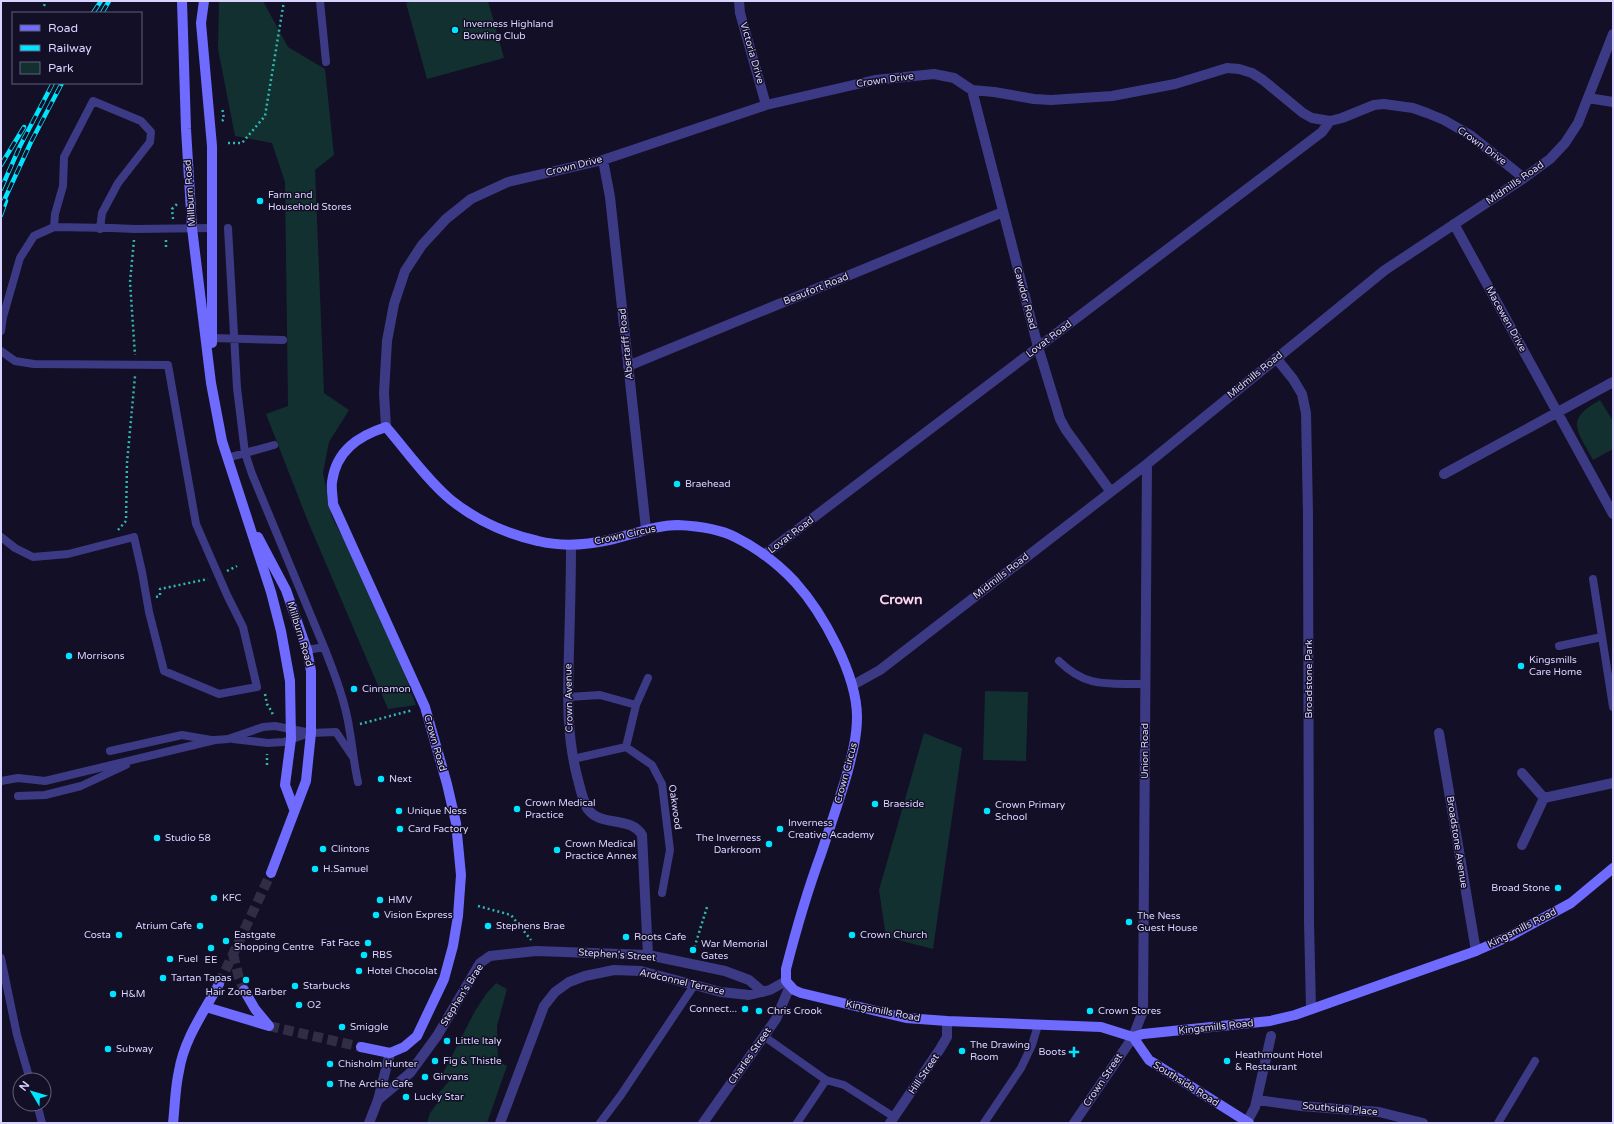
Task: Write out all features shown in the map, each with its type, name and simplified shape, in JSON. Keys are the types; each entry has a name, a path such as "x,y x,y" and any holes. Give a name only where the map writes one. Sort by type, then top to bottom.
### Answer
{"street":[{"name":"Millburn Road","path":"182,1 186,129 192,228 211,383 222,441 271,592 281,631 290,681 291,734 284,785 294,809"},
{"name":"Millburn Road","path":"204,1 201,23 212,146 213,228 211,383"},
{"name":"Victoria Drive","path":"740,1 740,13 766,105"},
{"name":"Midmills Road","path":"853,685 880,670 1147,464 1385,270 1524,178 1550,159 1565,144 1578,123 1613,34"},
{"name":"Crown Drive","path":"386,426 384,393 387,341 394,304 405,271 422,245 446,219 471,198 508,182 603,160 766,105 875,80 934,74 954,78 972,90 1034,99 1093,98 1112,96 1175,84 1227,68 1240,69 1252,73 1263,80 1303,113 1312,118 1330,121 1342,118 1374,105 1392,104 1413,108 1444,120 1470,135 1524,178"},
{"name":"Cawdor Road","path":"972,90 1038,347 1060,419 1066,430 1111,492"},
{"path":"1588,98 1613,102"},
{"name":"Lovat Road","path":"764,555 1322,132 1330,121"},
{"name":"Abertarff Road","path":"603,160 610,196 646,529"},
{"name":"Beaufort Road","path":"628,366 1003,212"},
{"name":"Macewen Drive","path":"1454,224 1613,514"},
{"name":"Broadstone Park","path":"1276,358 1293,379 1302,394 1306,412 1308,530 1309,921 1311,1009"},
{"path":"1444,474 1613,382"},
{"name":"Crown Circus","path":"386,426 437,486 450,499 466,511 487,523 511,533 539,542 571,546 609,540 646,529 676,525 703,527 733,536 764,555 795,582 820,617 838,648 853,685 857,716 854,746 837,806 812,878 789,957 786,969 788,984"},
{"name":"Crown Road","path":"386,426 372,431 342,453 337,463 332,483 333,504 425,707 447,784 456,823 461,875 458,916 453,946 444,979 417,1036 404,1048 390,1053"},
{"name":"Union Road","path":"1132,1037 1143,1012 1144,977 1147,464"},
{"name":"Millburn Road","path":"246,514 286,590 307,650 311,671 311,733 306,780 271,873"},
{"name":"Crown Avenue","path":"571,546 568,697 570,740 573,759 582,798 592,815 602,819 630,824 638,828 642,834 648,955"},
{"name":"Broadstone Avenue","path":"1439,733 1476,951"},
{"path":"1522,773 1544,798"},
{"path":"1544,798 1613,783"},
{"path":"1522,845 1544,798"},
{"name":"Kingsmills Road","path":"788,984 801,993 906,1018 1101,1027 1132,1037 1143,1034 1270,1021 1295,1015 1476,951 1510,936 1571,903 1613,868"},
{"name":"Stephen's Street","path":"536,951 648,955 726,971 749,980 763,992"},
{"name":"Stephen's Brae","path":"378,1100 410,1073 437,1036 480,962 490,956 536,951"},
{"name":"Ardconnel Terrace","path":"500,1123 544,1006 555,992 568,982 585,976 614,970 641,971 721,992 749,995 788,984"},
{"path":"173,1123 179,1070 190,1034 219,984"},
{"name":"Charles Street","path":"703,1123 779,1013 788,984"},
{"path":"206,1008 269,1026 244,990"},
{"name":"Hill Street","path":"892,1120 947,1037 947,1021"},
{"path":"1248,1122 1257,1100 1271,1036"},
{"name":"Southside Road","path":"1132,1037 1148,1060 1248,1122"},
{"name":"Crown Street","path":"1074,1123 1132,1037"},
{"path":"361,1047 390,1053 378,1100 369,1123"},
{"name":"Southside Place","path":"1257,1100 1301,1106 1379,1112 1423,1123"}],"lane":[{"path":"320,1 326,62"},
{"path":"54,227 55,214 63,186 64,157 93,101 141,121 151,132 150,142 118,183 102,212 100,228"},
{"path":"1,330 3,317 20,258 34,236 54,227 135,230 213,228"},
{"path":"228,228 237,388 245,453 252,474 339,684 349,727 358,782"},
{"path":"212,338 283,340"},
{"path":"1,351 15,361 34,364 168,365 196,524 227,595 243,627 257,687 219,694 164,671 134,537 68,554 33,557 15,548 1,537"},
{"path":"227,458 274,445"},
{"path":"1593,580 1613,707"},
{"path":"1559,646 1602,637"},
{"path":"307,650 324,647"},
{"path":"1059,661 1078,677 1092,682 1146,684"},
{"path":"573,759 626,746 636,705 648,678"},
{"path":"568,697 600,695 636,705"},
{"path":"228,739 263,727 275,726 291,734 336,732 353,757"},
{"path":"1,781 18,778 45,781 215,740 228,739 268,743 284,742 291,734"},
{"path":"110,751 182,735 215,740"},
{"name":"Oakwood","path":"626,746 652,765 662,784 670,850 662,892"},
{"path":"18,796 45,795 81,786 143,758"},
{"path":"1,958 17,1035 28,1072"},
{"path":"600,1123 695,984"},
{"path":"984,1123 1021,1068 1032,1045 1038,1025"},
{"path":"764,1036 826,1080 844,1085 892,1120"},
{"path":"1498,1123 1535,1061"},
{"path":"797,1123 826,1080"},
{"path":"39,1112 42,1123"}],"path":[{"path":"44,6 46,1"},
{"path":"228,143 242,143 265,116 284,1"},
{"path":"219,124 224,119"},
{"path":"117,541 116,533 126,521 127,463 136,365 130,282 135,230"},
{"path":"147,599 160,596 160,589 212,578 237,566"},
{"path":"257,687 264,692 267,704 272,712"},
{"path":"349,727 425,707"},
{"path":"478,906 511,915 531,940 536,951"},
{"path":"690,964 707,907"}],"green space":[{"path":"219,1 263,1 288,47 325,69 334,155 315,170 324,393 349,410 329,442 323,473 332,517 382,613 416,705 388,709 309,524 266,414 288,406 285,182 272,143 235,136 218,49"},
{"name":"Inverness Highland Bowling Club","path":"414,1 488,1 504,58 427,79 406,3"},
{"path":"1600,400 1613,421 1613,449 1593,460 1582,441 1577,426 1581,414"},
{"path":"985,691 1028,692 1026,761 983,760"},
{"path":"924,733 962,748 933,949 886,937 879,890"},
{"path":"496,983 507,989 497,1026 498,1061 507,1066 487,1123 427,1123 430,1113 441,1098 437,1095 451,1079 442,1075 475,1011 486,994"}],"tunnel":[{"path":"219,984 271,873"},
{"path":"233,954 239,978 244,990"},
{"path":"269,1026 361,1047"}],"railway":[{"path":"94,12 101,1"},
{"path":"103,12 109,1"},
{"path":"1,189 20,146 52,84"},
{"path":"1,207 31,142 61,84"},
{"path":"1,165 24,127"},
{"path":"1,215 6,201"}],"place":[{"name":"Inverness Highland Bowling Club","path":"455,30"},
{"name":"Farm and Household Stores","path":"260,201"},
{"name":"Braehead","path":"677,484"},
{"name":"Morrisons","path":"69,656"},
{"name":"Kingsmills Care Home","path":"1521,666"},
{"name":"Cinnamon","path":"354,689"},
{"name":"Next","path":"381,779"},
{"name":"Braeside","path":"875,804"},
{"name":"Crown Medical Practice","path":"517,809"},
{"name":"Unique Ness","path":"399,811"},
{"name":"Crown Primary School","path":"987,811"},
{"name":"Card Factory","path":"400,829"},
{"name":"Inverness Creative Academy","path":"780,829"},
{"name":"Studio 58","path":"157,838"},
{"name":"The Inverness Darkroom","path":"769,844"},
{"name":"Clintons","path":"323,849"},
{"name":"Crown Medical Practice Annex","path":"557,850"},
{"name":"H.Samuel","path":"315,869"},
{"name":"Broad Stone","path":"1558,888"},
{"name":"KFC","path":"214,898"},
{"name":"HMV","path":"380,900"},
{"name":"Vision Express","path":"376,915"},
{"name":"The Ness Guest House","path":"1129,922"},
{"name":"Atrium Cafe","path":"200,926"},
{"name":"Stephens Brae","path":"488,926"},
{"name":"Costa","path":"119,935"},
{"name":"Crown Church","path":"852,935"},
{"name":"Roots Cafe","path":"626,937"},
{"name":"Eastgate Shopping Centre","path":"226,941"},
{"name":"Fat Face","path":"368,943"},
{"name":"EE","path":"211,948"},
{"name":"War Memorial Gates","path":"693,950"},
{"name":"RBS","path":"364,955"},
{"name":"Fuel","path":"170,959"},
{"name":"Hotel Chocolat","path":"359,971"},
{"name":"Tartan Tapas","path":"163,978"},
{"name":"Hair Zone Barber","path":"246,980"},
{"name":"Starbucks","path":"295,986"},
{"name":"H&M","path":"113,994"},
{"name":"O2","path":"299,1005"},
{"name":"Connect...","path":"745,1009"},
{"name":"Chris Crook","path":"759,1011"},
{"name":"Crown Stores","path":"1090,1011"},
{"name":"Smiggle","path":"342,1027"},
{"name":"Little Italy","path":"447,1041"},
{"name":"Subway","path":"108,1049"},
{"name":"The Drawing Room","path":"962,1051"},
{"name":"Boots","path":"1074,1052"},
{"name":"Fig & Thistle","path":"435,1061"},
{"name":"Heathmount Hotel & Restaurant","path":"1227,1061"},
{"name":"Chisholm Hunter","path":"330,1064"},
{"name":"Girvans","path":"425,1077"},
{"name":"The Archie Cafe","path":"330,1084"},
{"name":"Lucky Star","path":"406,1097"}],"district":[{"name":"Crown","path":"901,599"}]}
